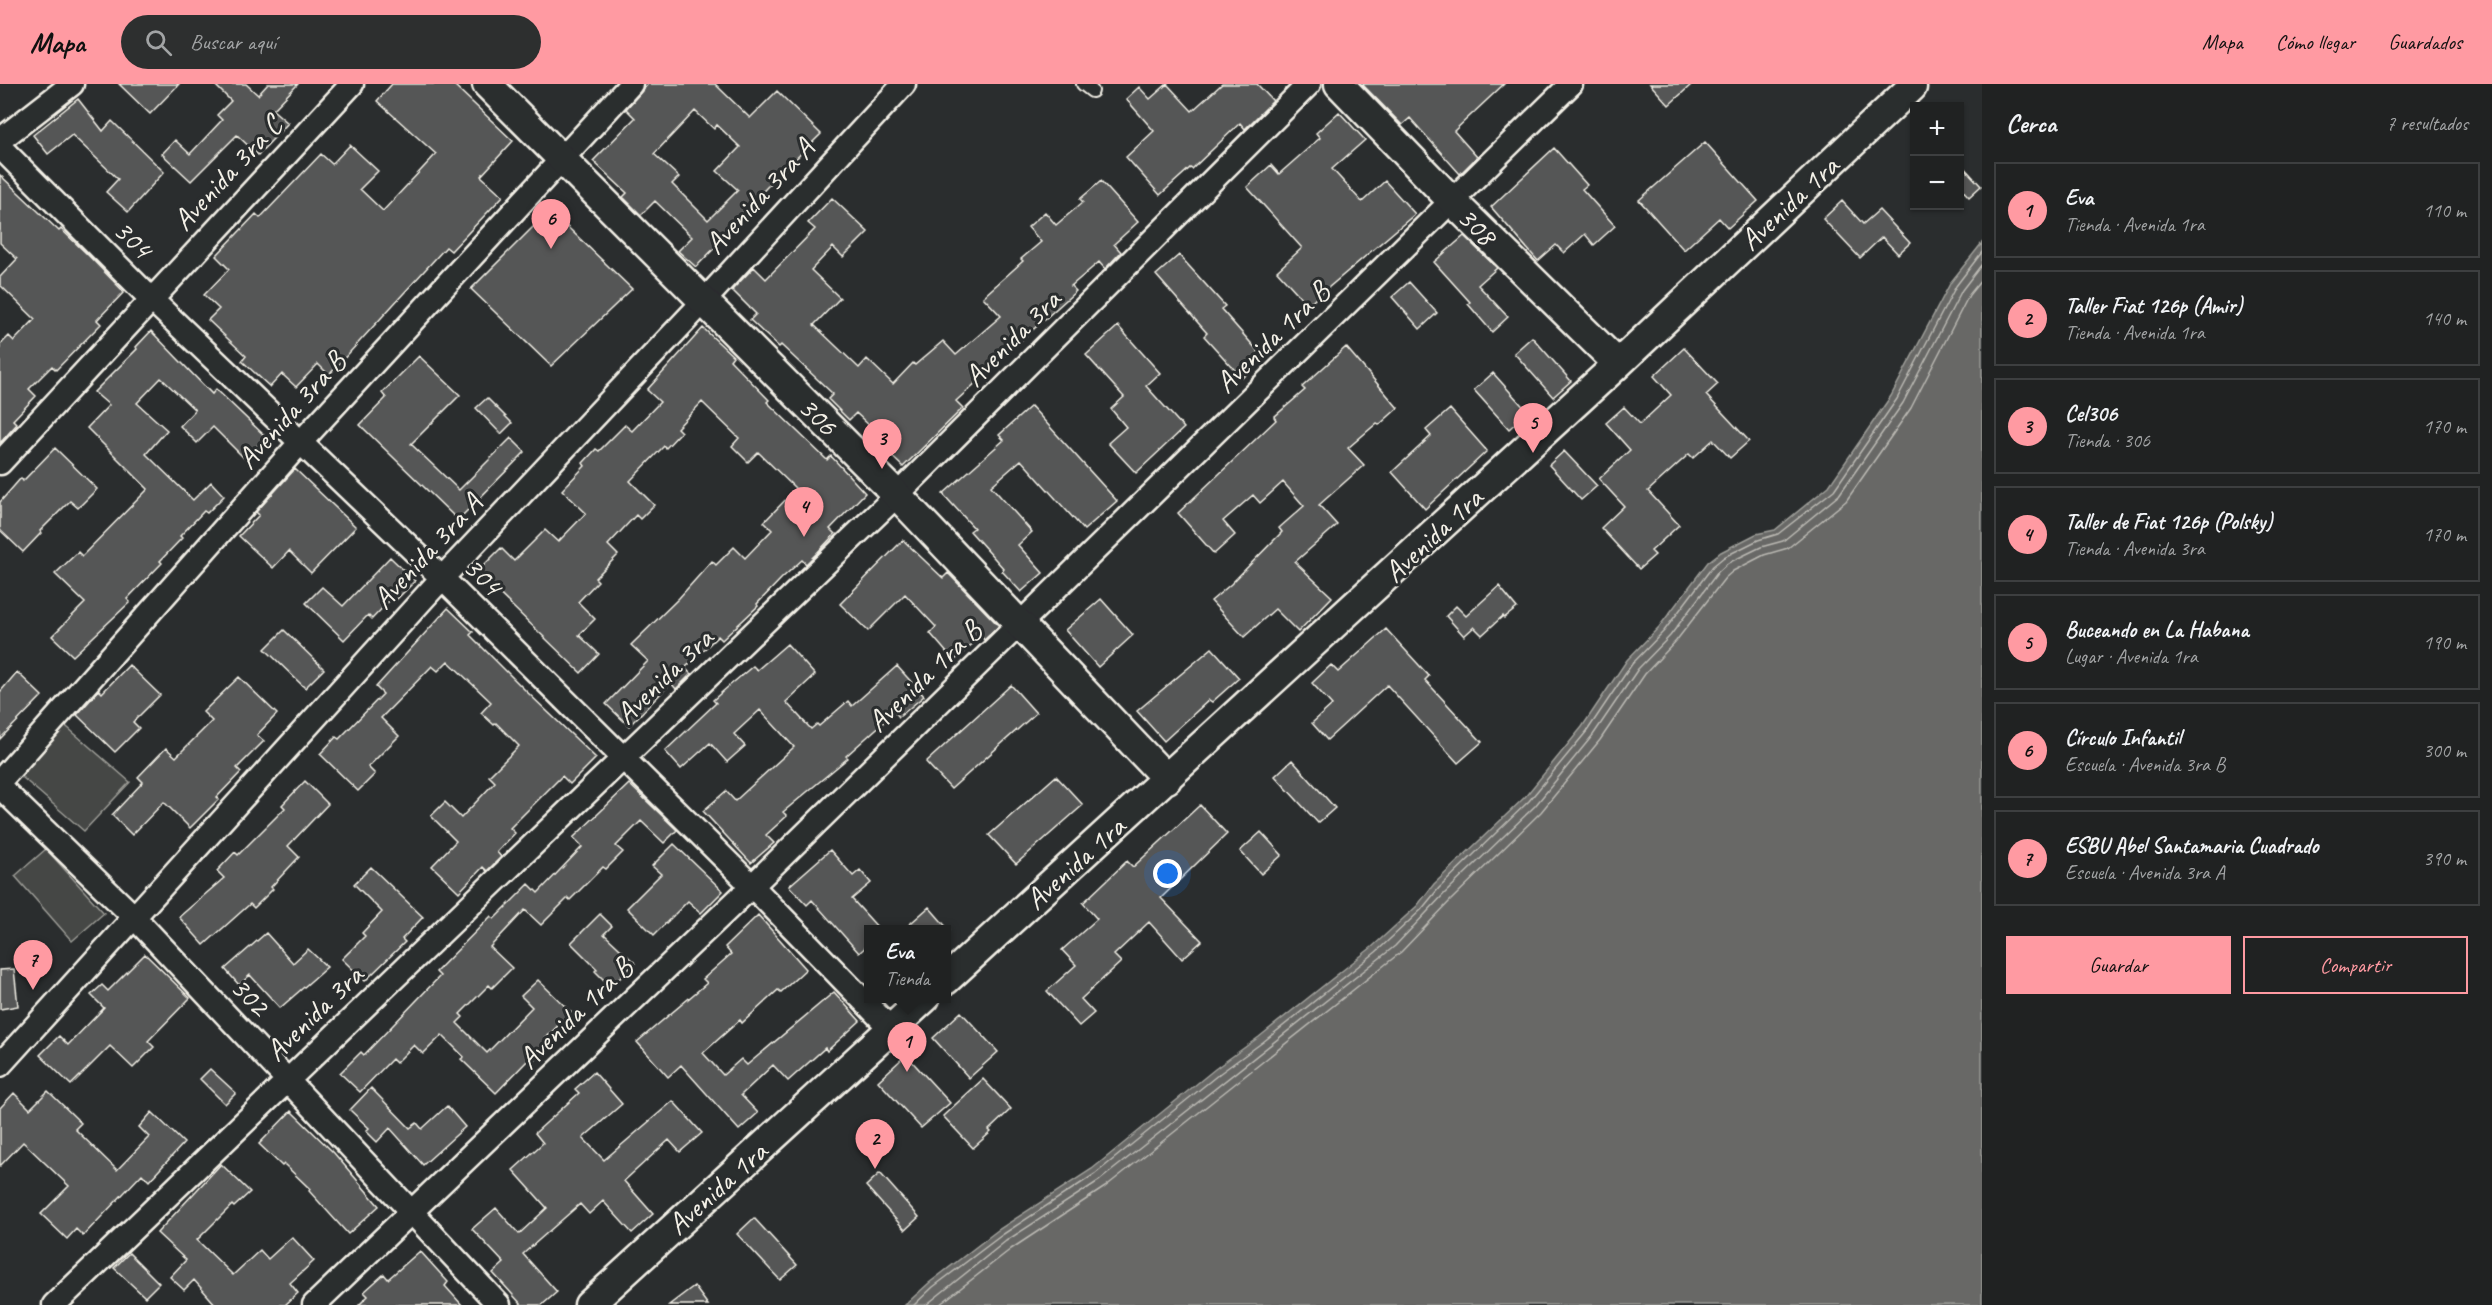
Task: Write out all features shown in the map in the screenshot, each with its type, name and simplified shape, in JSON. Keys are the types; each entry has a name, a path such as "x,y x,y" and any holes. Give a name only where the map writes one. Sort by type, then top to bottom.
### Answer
{"street":[{"path":"0,140 72,84"},
{"name":"Avenida 3ra C","path":"0,462 352,84"},
{"name":"306","path":"487,84 897,495 1167,779"},
{"name":"Avenida 3ra B","path":"0,781 300,444 631,84"},
{"name":"Avenida 3ra A","path":"0,1065 442,578 704,301 904,84"},
{"name":"Avenida 3ra","path":"54,1305 897,495 1309,84"},
{"name":"308","path":"1339,84 1453,202 1618,364"},
{"name":"Avenida 1ra B","path":"314,1305 752,886 1571,84"},
{"name":"Avenida 1ra","path":"951,975 1618,364 1913,85"},
{"name":"304","path":"0,147 300,444 442,578 752,886 864,1001"},
{"name":"302","path":"0,787 133,916 499,1305"},
{"name":"304","path":"866,1003 891,1029"},
{"name":"Avenida 1ra","path":"590,1305 920,1003"}],"shaded area":[{"path":"60,721 130,782 84,831 15,771"},
{"path":"46,849 104,913 72,941 15,876"}],"water":[{"path":"1982,243 1982,1305 905,1305 929,1283 998,1230 1092,1169 1215,1069 1372,947 1417,906 1434,884 1525,797 1582,727 1627,660 1659,627 1708,562 1721,552 1756,534 1775,530 1829,486 1891,396 1951,282"}],"building":[{"path":"119,84 179,84 150,114"},
{"path":"214,84 246,84 258,95 268,84 298,84 273,110 288,123 258,155 237,135 191,181 162,154 175,140 190,154 222,120 217,115 231,101"},
{"path":"392,84 453,84 513,141 481,176 503,196 451,251 446,247 329,375 318,364 296,387 282,374 270,387 242,361 246,356 208,320 219,309 204,295 229,269 216,256 256,214 260,218 321,154 332,164 350,145 378,171 360,189 383,211 436,154 377,101"},
{"path":"648,84 715,84 750,118 777,91 821,134 732,224 735,227 696,267 678,251 692,237 655,201 641,215 623,197 627,193 593,161 635,118 626,109","holes":["695,111 714,129 717,125 740,147 717,171 738,190 708,220 672,184 679,177 654,154"]},
{"path":"1167,84 1192,111 1222,84 1257,84 1273,101 1245,129 1240,123 1192,169 1190,168 1160,195 1126,157 1154,131 1126,99 1139,87 1150,99"},
{"path":"1362,84 1504,84 1454,131 1477,157 1460,174 1410,118 1402,125"},
{"path":"1650,84 1692,84 1669,105"},
{"path":"78,99 103,131 112,121 164,172 128,212 106,192 118,179 72,135 48,154 33,135"},
{"path":"1339,112 1365,140 1332,169 1362,202 1385,181 1415,214 1308,305 1277,271 1302,248 1247,187 1271,165 1279,174 1320,138 1316,133"},
{"path":"1705,142 1758,201 1728,228 1719,218 1684,250 1639,200"},
{"path":"1554,148 1587,185 1582,189 1615,226 1594,245 1585,234 1564,253 1556,245 1538,261 1491,207"},
{"path":"1964,167 1981,186 1969,197 1964,192"},
{"path":"0,175 59,231 61,229 124,292 97,320 101,324 56,370 52,366 29,389 36,396 13,420 17,424 0,443 0,345 9,336 14,341 35,319 0,285 0,277 17,259 0,243"},
{"path":"1101,181 1138,222 1114,244 1121,252 1105,269 1099,262 1071,286 1076,291 956,401 963,408 903,467 882,447 887,442 856,413 849,420 828,399 833,394 781,345 779,347 750,320 756,314 732,290 754,267 766,279 815,229 808,223 832,198 868,232 843,257 833,247 811,270 840,298 814,325 859,368 867,359 893,384 913,363 915,365 943,341 956,355 1001,316 983,297 1041,242 1028,227 1045,212 1056,225 1083,202 1080,199"},
{"path":"1842,201 1863,224 1879,210 1910,243 1898,254 1882,237 1860,258 1823,219"},
{"path":"550,210 632,289 551,366 471,289"},
{"path":"1464,236 1497,268 1478,285 1508,317 1492,332 1468,304 1470,302 1434,262"},
{"path":"1179,255 1225,306 1221,309 1264,358 1242,378 1204,336 1207,333 1156,275"},
{"path":"1409,282 1437,313 1420,329 1392,297"},
{"path":"1118,326 1160,373 1146,386 1184,428 1136,473 1108,443 1126,427 1111,409 1124,397 1086,355"},
{"path":"703,328 733,356 730,360 769,400 767,402 827,460 831,456 865,493 830,529 835,534 806,564 802,560 782,578 757,604 758,606 722,640 718,636 685,668 691,674 676,689 671,683 629,726 606,704 648,661 631,645 679,598 712,561 716,565 734,547 745,558 772,530 764,522 796,489 758,452 748,462 732,446 739,438 702,402 677,428 681,432 630,481 654,505 640,519 636,515 608,545 618,555 595,578 598,581 578,602 595,619 579,635 599,654 581,673 477,572 501,548 514,561 545,530 558,542 586,513 562,490 585,466 583,463 596,449 599,451 625,425 632,431 660,402 647,390"},
{"path":"151,331 212,394 216,389 266,437 245,459 213,427 197,443 180,426 195,410 161,378 137,403 167,430 146,454 193,500 211,482 224,496 207,513 204,511 180,536 182,538 160,561 162,563 127,599 130,602 73,656 52,636 85,603 55,574 78,552 82,556 148,489 87,428 109,405 94,392 137,349 136,347"},
{"path":"1532,337 1571,381 1553,397 1514,353"},
{"path":"1346,347 1398,408 1348,448 1364,465 1319,505 1337,525 1295,562 1332,597 1298,632 1275,609 1244,637 1211,601 1282,532 1279,528 1304,506 1283,482 1260,503 1253,495 1223,521 1235,535 1214,554 1178,513 1276,420 1274,417 1305,390 1302,387"},
{"path":"1684,348 1718,384 1706,395 1749,441 1730,458 1713,440 1693,458 1689,454 1648,491 1679,525 1651,551 1655,555 1639,569 1601,528 1624,506 1599,479 1630,450 1606,423 1624,407 1640,424 1671,395 1654,376"},
{"path":"419,356 460,395 411,444 459,490 511,438 525,452 458,520 360,425 386,398 382,393"},
{"path":"1493,373 1528,412 1509,429 1474,390"},
{"path":"487,398 512,423 501,434 476,408"},
{"path":"1031,406 1117,501 1084,530 1021,460 991,486 1032,532 1018,545 1043,573 1021,592 970,531 974,528 943,494 1004,440 999,435"},
{"path":"1450,409 1487,451 1425,509 1392,472 1431,436 1426,430"},
{"path":"55,448 97,489 78,508 70,501 23,552 0,530 0,502 21,478 23,481"},
{"path":"1564,451 1597,486 1581,500 1549,465"},
{"path":"295,469 356,527 311,573 289,551 273,568 239,536 259,515 256,512"},
{"path":"903,540 943,578 948,573 999,626 984,640 981,636 954,661 930,633 936,627 905,594 868,631 840,604"},
{"path":"390,557 415,581 394,602 391,599 372,619 368,615 344,640 306,603 322,587 343,606"},
{"path":"1499,586 1517,608 1504,618 1503,616 1482,635 1474,627 1464,636 1446,616 1456,606 1466,616"},
{"path":"1101,599 1133,635 1098,667 1065,630"},
{"path":"448,608 473,632 470,635 596,758 570,784 562,776 510,828 515,833 497,852 501,857 487,871 483,867 459,892 432,866 456,841 431,816 445,802 461,818 495,782 489,776 519,746 496,723 494,725 481,713 491,702 448,661 438,671 432,666 381,718 399,736 368,767 375,774 358,791 320,754 336,737 339,739 383,694 376,687"},
{"path":"1386,629 1429,676 1425,680 1482,742 1458,763 1387,685 1327,740 1312,723 1332,705 1312,683 1331,665 1338,672"},
{"path":"284,630 324,669 305,688 265,649"},
{"path":"787,644 815,675 786,702 811,729 817,724 819,726 848,701 852,706 897,666 924,696 899,717 895,712 846,756 848,758 783,812 787,816 766,835 774,843 751,863 703,811 726,791 735,801 794,747 760,710 734,734 745,746 727,762 710,743 681,769 665,751 716,703 713,700 753,666 757,670"},
{"path":"1212,648 1239,678 1212,702 1209,700 1164,741 1137,711"},
{"path":"129,665 160,695 133,722 139,728 115,752 77,715 99,690 102,693"},
{"path":"17,672 42,696 0,739 0,692"},
{"path":"239,677 277,714 257,735 264,741 237,768 241,772 217,797 219,799 190,828 164,802 132,835 112,815 143,782 138,777 166,748 176,757 212,721 203,712"},
{"path":"1011,685 1036,713 951,789 926,762"},
{"path":"1292,760 1335,808 1318,823 1275,776"},
{"path":"1056,776 1083,805 1016,864 989,835"},
{"path":"305,781 328,804 288,846 299,857 254,908 250,904 204,945 179,917 224,878 217,871 235,852 238,855 285,808 282,805"},
{"path":"629,784 677,830 664,843 641,821 616,846 623,852 606,869 603,867 570,900 568,898 541,925 525,910 490,947 512,968 492,988 489,985 460,1014 463,1017 457,1023 487,1053 532,1007 521,996 538,980 571,1012 546,1038 551,1043 532,1062 529,1059 496,1093 461,1059 464,1057 442,1035 423,1054 414,1045 396,1063 392,1059 360,1092 340,1073 361,1052 364,1055 393,1025 440,976 436,972 491,916 494,919 529,884 538,893 582,847 573,838"},
{"path":"1200,805 1227,834 1161,898 1202,941 1182,959 1149,922 1114,955 1121,962 1081,999 1094,1013 1079,1026 1047,991 1076,965 1062,950 1097,919 1083,903 1127,861 1133,867"},
{"path":"1261,832 1282,855 1261,874 1240,851"},
{"path":"674,844 723,891 701,913 688,901 654,935 627,908 661,874 652,866"},
{"path":"830,850 853,876 860,870 871,883 852,899 875,925 864,925 864,949 859,953 812,900 807,905 789,886"},
{"path":"371,867 423,917 402,939 405,942 365,981 342,959 365,936 362,933 382,912 354,884"},
{"path":"929,907 945,925 909,925"},
{"path":"600,914 612,926 604,934 635,963 611,987 571,943"},
{"path":"758,915 806,969 781,992 778,990 742,1023 740,1020 703,1053 723,1075 741,1059 747,1065 834,992 860,1021 827,1051 825,1048 788,1081 773,1065 741,1095 758,1113 739,1130 681,1065 668,1077 637,1042 707,983 703,979 731,954 725,947"},
{"path":"266,933 293,963 308,949 327,967 280,1008 250,975 239,985 225,969"},
{"path":"145,954 190,998 148,1041 154,1047 133,1068 110,1046 71,1085 40,1055 59,1036 68,1045 104,1008 91,995 102,985 108,991"},
{"path":"14,969 18,1006 0,1009 0,970"},
{"path":"961,1012 998,1052 969,1078 933,1038"},
{"path":"906,1055 950,1103 921,1128 878,1081"},
{"path":"210,1069 236,1093 225,1104 200,1079"},
{"path":"594,1072 622,1104 583,1138 604,1160 673,1101 702,1133 680,1152 669,1140 624,1181 653,1214 632,1233 603,1201 589,1214 580,1204 523,1254 557,1292 542,1305 522,1305 493,1273 504,1263 472,1229 496,1208 519,1234 547,1208 513,1170 543,1143 535,1133 579,1093 575,1089"},
{"path":"983,1079 1011,1109 973,1148 943,1116"},
{"path":"371,1088 410,1128 417,1123 422,1129 447,1106 465,1127 423,1165 390,1128 377,1142 366,1131 369,1128 350,1110"},
{"path":"48,1091 81,1123 75,1129 117,1170 149,1137 139,1127 152,1112 184,1143 149,1181 142,1174 83,1236 76,1229 67,1239 41,1214 69,1186 23,1142 0,1166 0,1108 14,1093 30,1109"},
{"path":"291,1111 334,1153 379,1206 348,1234 309,1191 310,1189 259,1144"},
{"path":"221,1164 250,1192 234,1207 232,1205 197,1240 233,1275 260,1250 268,1259 292,1237 314,1261 290,1283 298,1293 285,1305 216,1305 194,1280 184,1290 170,1277 186,1260 157,1233"},
{"path":"880,1173 919,1217 905,1230 866,1186"},
{"path":"754,1218 797,1265 780,1280 737,1234"},
{"path":"420,1251 448,1282 445,1286 462,1305 359,1305 368,1296 364,1292 384,1274 388,1279"},
{"path":"129,1253 159,1283 145,1297 114,1268"},
{"path":"694,1286 708,1305 669,1305"}],"place":[{"name":"Círculo Infantil","path":"551,249"},
{"name":"Buceando en La Habana","path":"1533,453"},
{"name":"Cel306","path":"882,469"},
{"name":"Taller de Fiat 126p (Polsky)","path":"804,537"},
{"name":"ESBU Abel Santamaria Cuadrado","path":"33,990"},
{"name":"Eva","path":"907,1072"},
{"name":"Taller Fiat 126p (Amir)","path":"875,1169"}]}
